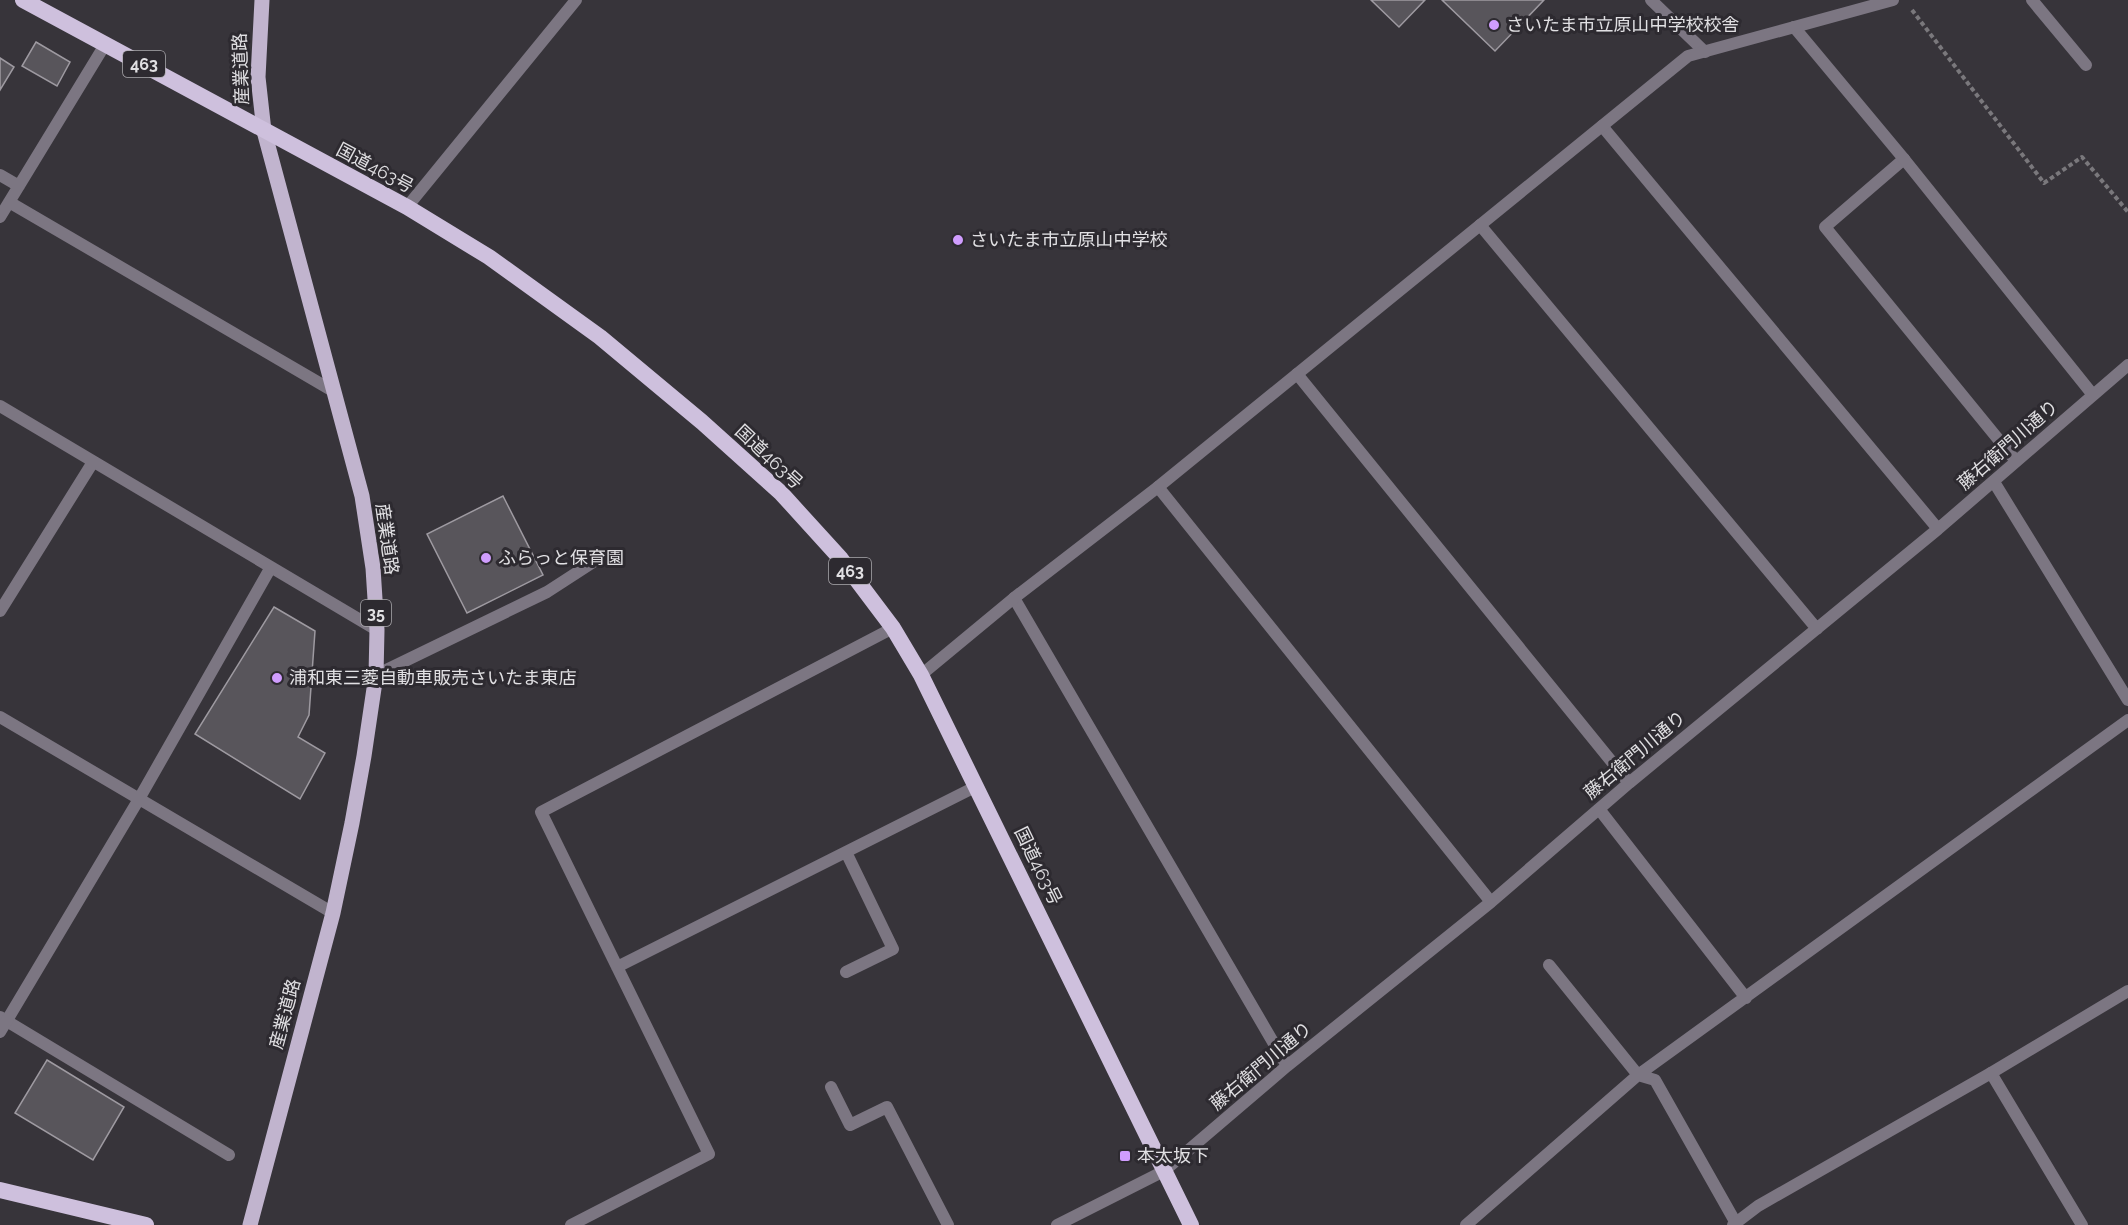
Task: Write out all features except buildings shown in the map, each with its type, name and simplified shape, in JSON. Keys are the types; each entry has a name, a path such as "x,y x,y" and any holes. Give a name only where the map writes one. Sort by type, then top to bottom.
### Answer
{"highway":[{"name":"国道463号","path":"23,0 407,207 489,256 600,337 702,422 781,493 841,559 893,628 921,675 1191,1225"},
{"path":"0,1190 146,1225"}],"main road":[{"name":"産業道路","path":"250,1225 333,913 364,756 376,675 377,630 373,568 362,496 264,131 258,77 262,0"}],"street":[{"path":"407,207 576,0"},
{"path":"1652,0 1705,52"},
{"path":"921,675 1014,598 1158,487 1688,56 1893,0"},
{"path":"2032,0 2086,65"},
{"path":"1794,27 1904,159 2093,395"},
{"path":"0,217 106,44"},
{"path":"1602,126 1938,529"},
{"path":"1904,159 1825,227 2016,461"},
{"path":"0,175 19,186"},
{"path":"9,202 333,391"},
{"path":"1480,225 1817,629"},
{"name":"藤右衛門川通り","path":"1057,1225 1164,1171 1287,1066 1491,902 1629,783 1938,529 2128,366"},
{"path":"1297,374 1629,783"},
{"path":"0,406 377,630"},
{"path":"0,611 93,462"},
{"path":"1994,482 2128,700"},
{"path":"1158,487 1491,902"},
{"path":"376,675 547,592 601,557"},
{"path":"0,1032 3,1019 139,800 271,567"},
{"path":"1014,598 1287,1066"},
{"path":"571,1225 709,1154 541,812 893,628"},
{"path":"0,717 333,913"},
{"path":"1466,1225 1638,1075 2128,720"},
{"path":"617,967 977,786"},
{"path":"1599,809 1746,998"},
{"path":"846,852 893,948 846,972"},
{"path":"1549,965 1638,1075 1654,1080 1736,1224 1758,1206 2128,992"},
{"path":"3,1019 229,1155"},
{"path":"1991,1073 2082,1225"},
{"path":"831,1087 850,1125 887,1107 948,1225"}],"path":[{"path":"1911,9 2044,183 2082,157 2128,212"}],"place":[{"name":"さいたま市立原山中学校校舎","path":"1494,25"},
{"name":"さいたま市立原山中学校","path":"958,240"},
{"name":"ふらっと保育園","path":"486,558"},
{"name":"浦和東三菱自動車販売さいたま東店","path":"277,678"},
{"name":"本太坂下","path":"1125,1156"}]}
